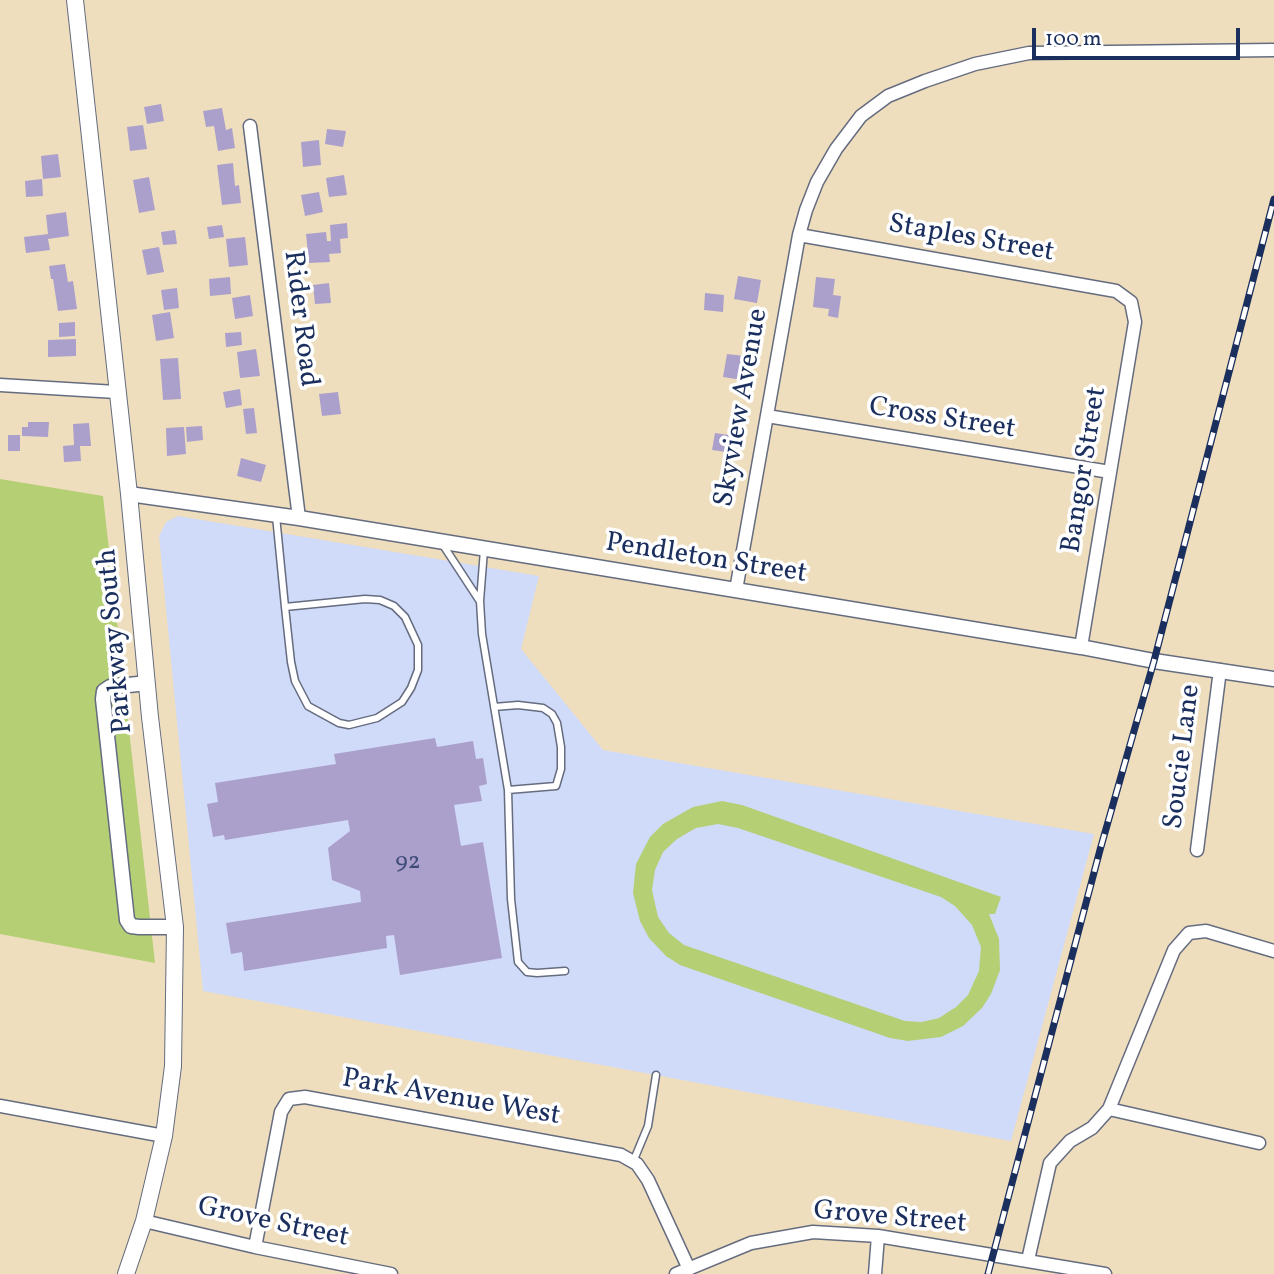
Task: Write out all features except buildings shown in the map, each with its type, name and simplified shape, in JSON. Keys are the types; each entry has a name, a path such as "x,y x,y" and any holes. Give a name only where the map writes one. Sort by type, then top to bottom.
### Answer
{"main road":[{"name":"Parkway South","path":"75,0 175,927 173,1066 164,1136 144,1221 126,1274"}],"street":[{"name":"Skyview Avenue","path":"736,590 799,235 817,182 836,149 861,116 888,96 900,91 975,64 1029,53 1274,50"},
{"name":"Rider Road","path":"250,126 299,517"},
{"name":"Staples Street","path":"799,235 1116,290 1131,302"},
{"name":"Bangor Street","path":"1081,647 1135,322 1131,302"},
{"path":"0,385 116,392"},
{"name":"Cross Street","path":"767,416 1110,472"},
{"name":"Pendleton Street","path":"129,494 299,517 1274,679"},
{"name":"Soucie Lane","path":"1197,850 1220,670"},
{"path":"147,683 110,687 104,691 113,796 128,920 131,926 175,927"},
{"path":"1028,1260 1050,1163 1070,1141 1092,1128 1109,1109 1174,950 1189,933 1206,931 1274,951"},
{"name":"Park Avenue West","path":"255,1247 281,1112 289,1099 305,1097 621,1155 633,1162"},
{"path":"0,1106 164,1136"},
{"path":"1109,1109 1259,1143"},
{"path":"633,1162 638,1164 649,1180 689,1269"},
{"name":"Grove Street","path":"144,1221 255,1247 391,1274"},
{"name":"Grove Street","path":"676,1274 751,1243 813,1232 878,1236 1105,1274"},
{"path":"876,1274 878,1236"}],"lane":[{"path":"275,514 285,607 291,662 295,681 308,706 339,723 349,725 377,718 401,702 411,688 418,670 418,645 405,617 394,606 380,600 365,599 285,607"},
{"path":"439,541 480,601"},
{"path":"485,548 480,601 482,634 508,790 511,898 518,962 527,972 565,971"},
{"path":"494,707 537,706 552,714 557,723 561,769 556,786 508,790"},
{"path":"633,1162 648,1126 656,1075"}],"shaded area":[{"path":"178,516 539,576 521,649 603,750 1094,834 1011,1141 203,991 159,536 166,522"}],"green space":[{"path":"0,479 103,496 155,963 0,934"},
{"path":"722,801 742,805 1001,897 995,914 989,914 999,939 1000,970 991,994 982,1008 963,1026 941,1037 908,1041 890,1038 680,965 666,956 649,938 640,921 633,893 636,864 650,837 663,824 693,807","holes":["718,824 738,828 941,897 955,906 972,925 981,947 979,971 968,995 939,1018 922,1022 905,1021 684,945 669,933 658,917 652,890 655,870 663,852 677,839 696,828"]}],"railway":[{"path":"988,1274 1100,850 1154,661 1274,199"}]}
